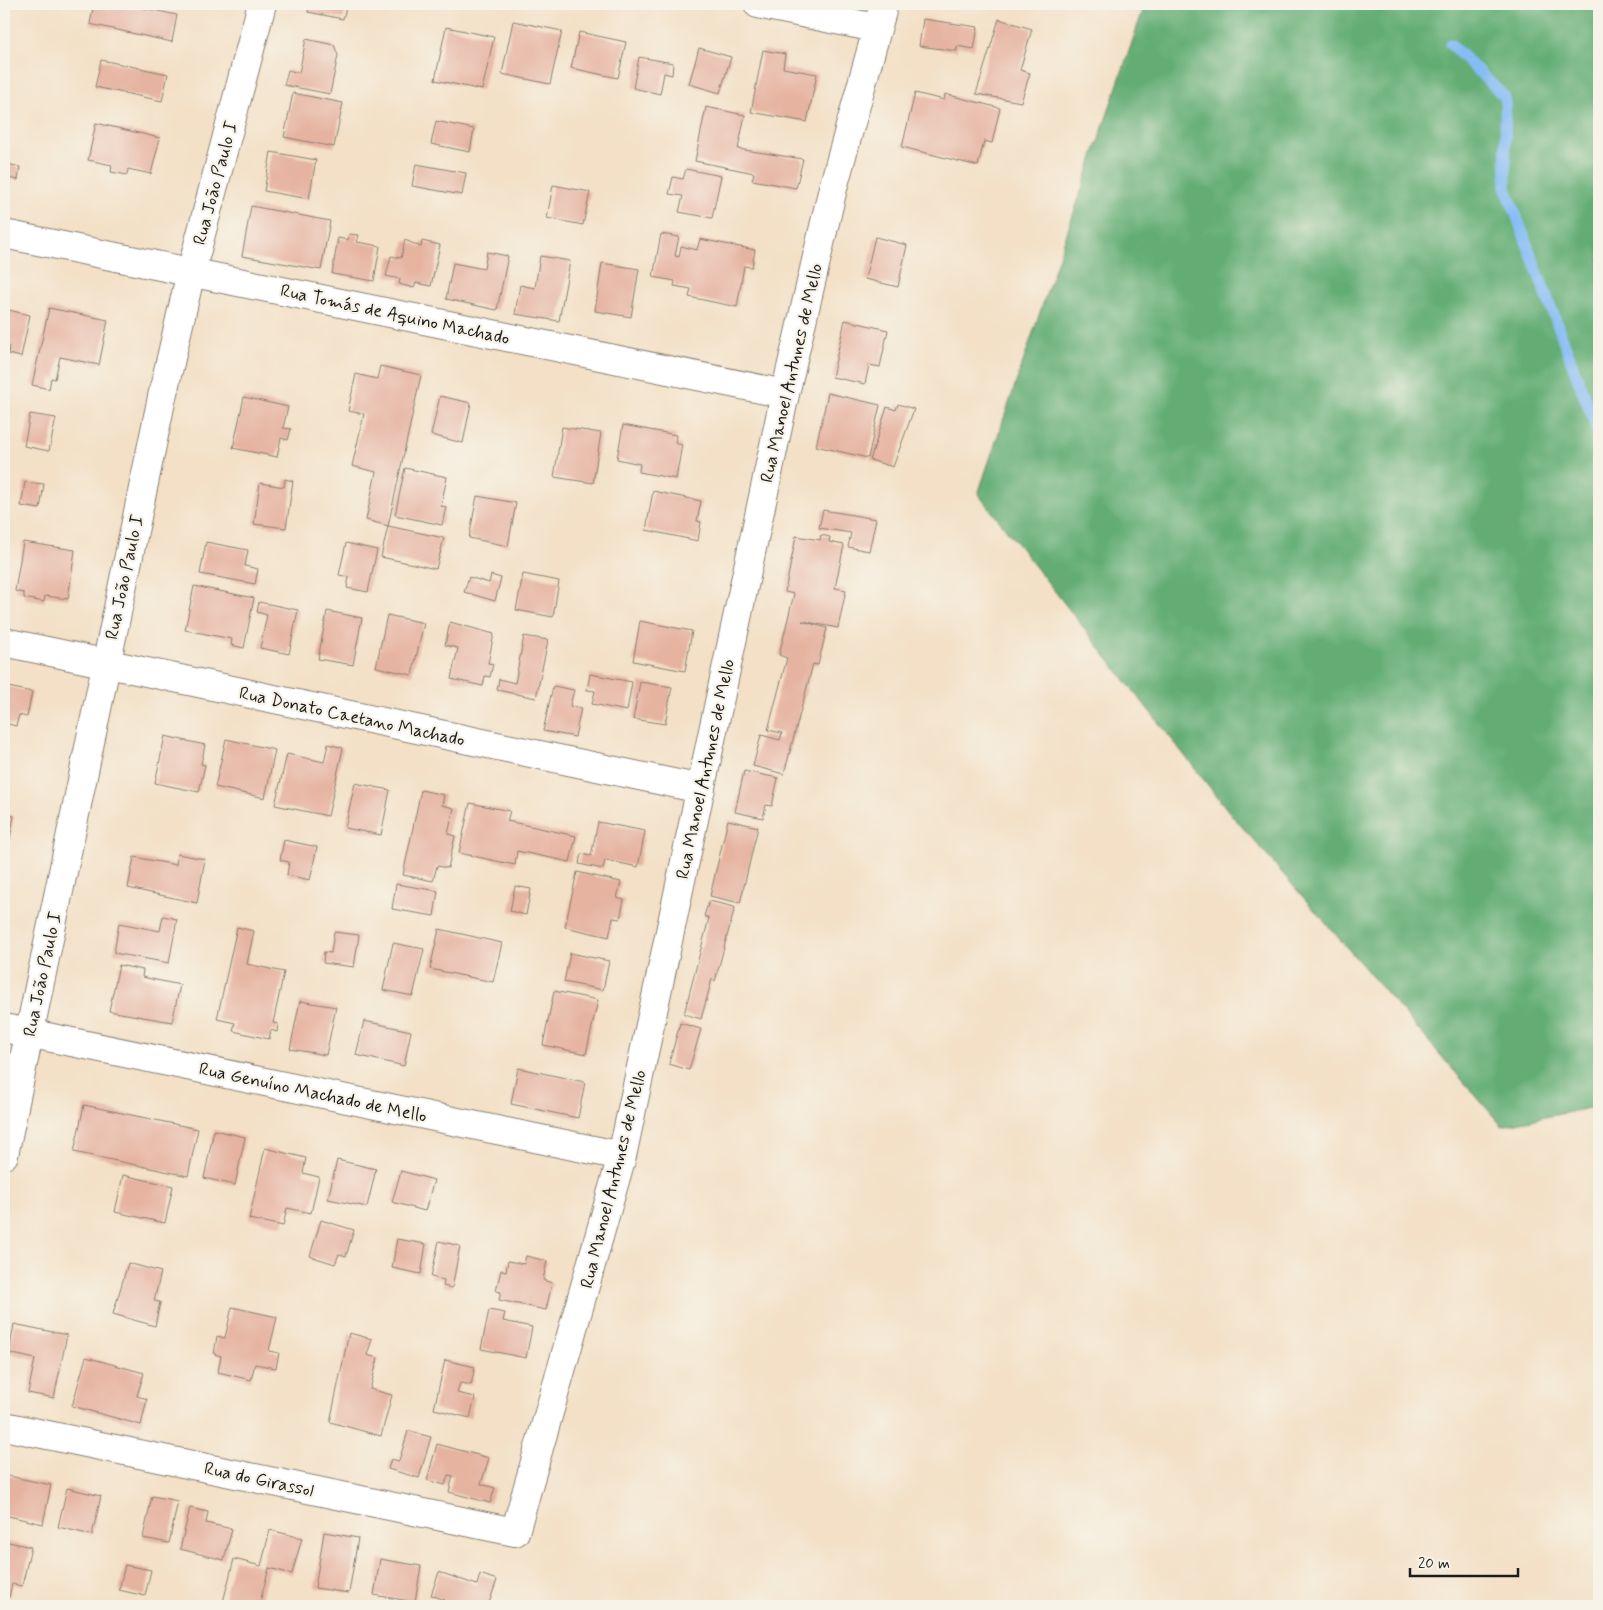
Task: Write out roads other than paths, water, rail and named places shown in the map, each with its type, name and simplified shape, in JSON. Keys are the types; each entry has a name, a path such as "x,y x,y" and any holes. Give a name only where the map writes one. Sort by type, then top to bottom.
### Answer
{"street":[{"name":"Rua João Paulo I","path":"4,1155 16,1031 106,664 162,397 191,272 262,4"},
{"path":"758,4 880,16"},
{"name":"Rua Manoel Antunes de Mello","path":"515,1532 622,1156 785,394 833,188 880,16"},
{"name":"Rua Tomás de Aquino Machado","path":"4,234 785,394"},
{"name":"Rua Donato Caetano Machado","path":"4,642 701,789"},
{"name":"Rua Genuíno Machado de Mello","path":"16,1031 622,1156"},
{"name":"Rua do Girassol","path":"4,1426 515,1532"}],"waterway":[{"path":"1450,44 1505,97 1506,188 1599,435"}]}
